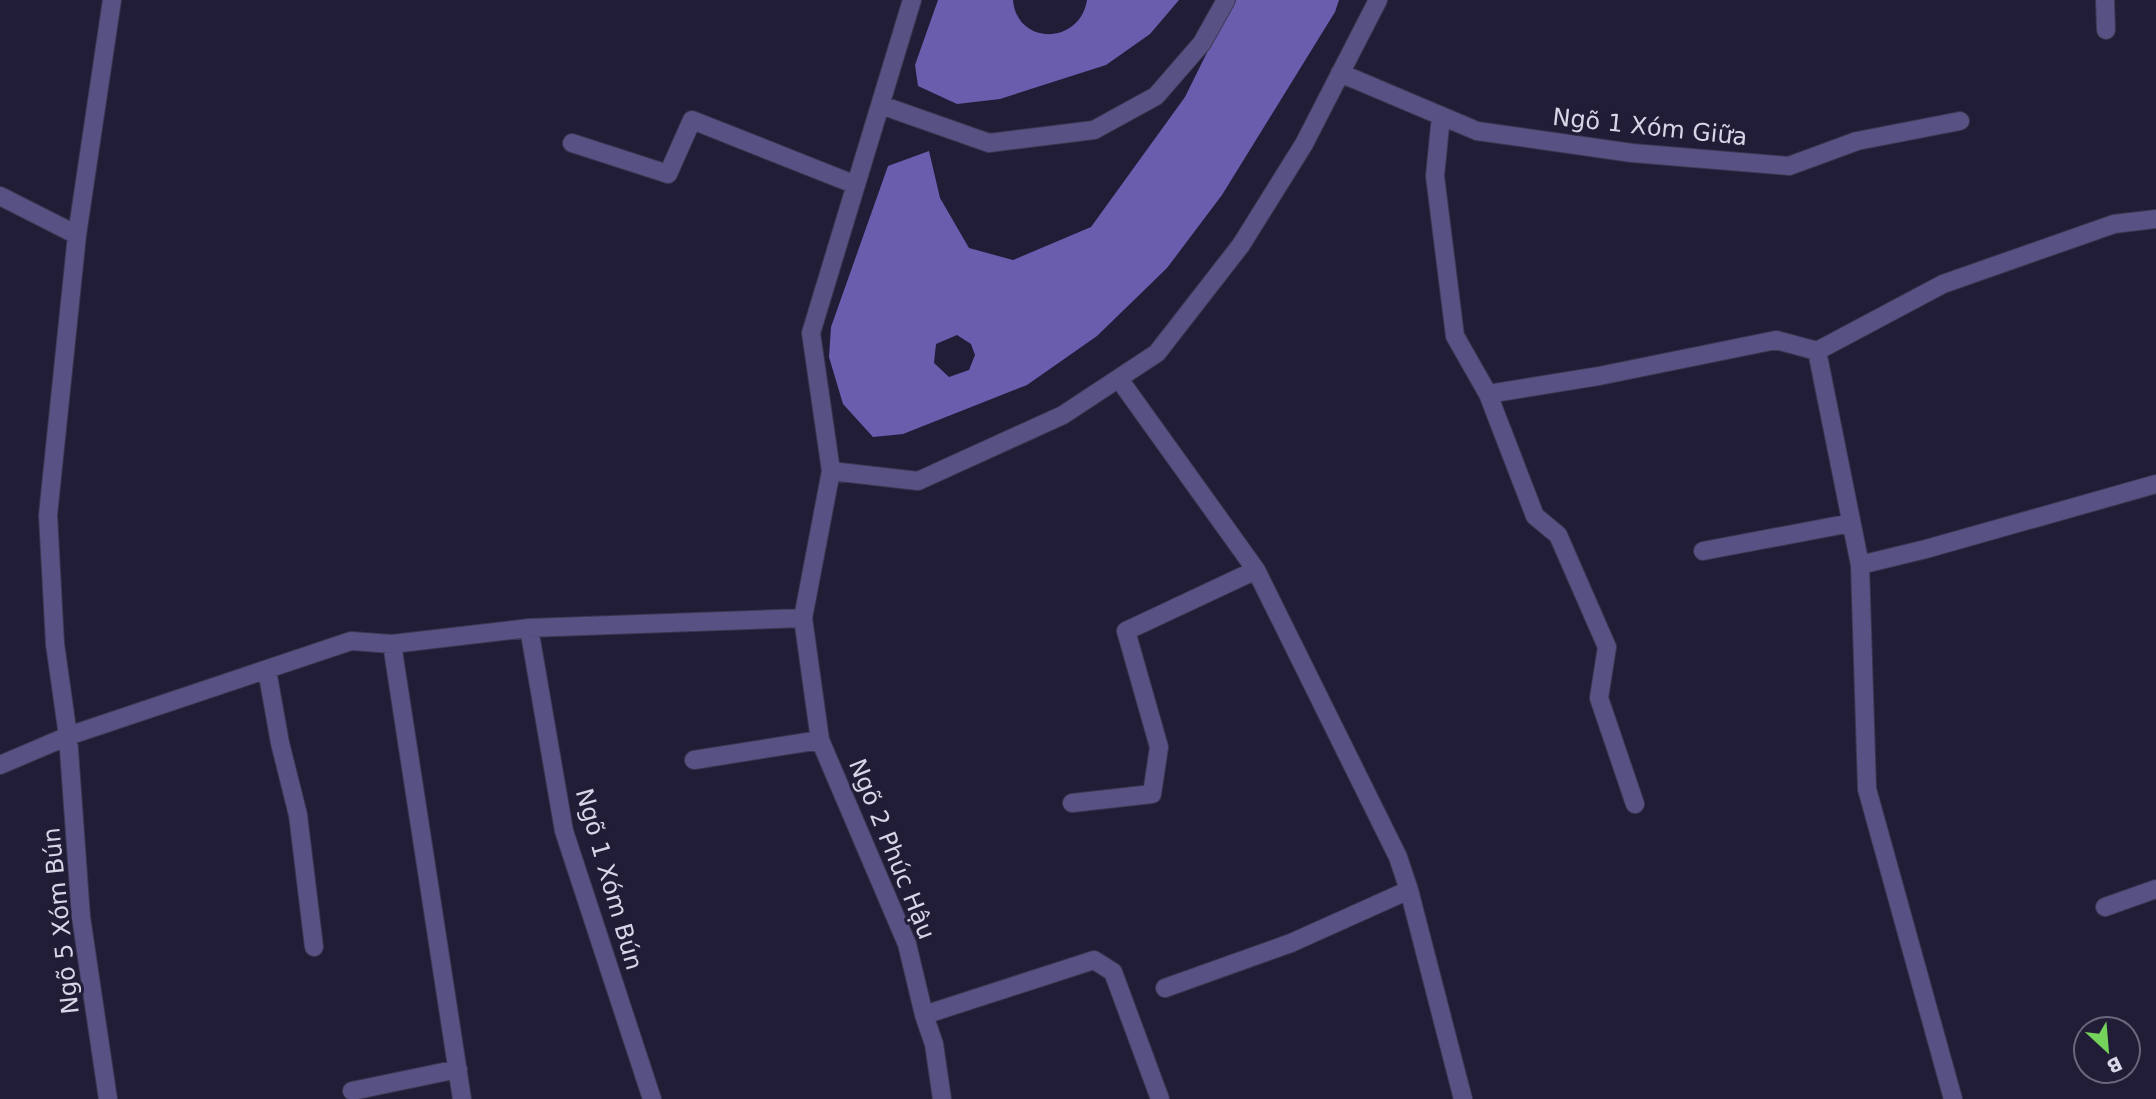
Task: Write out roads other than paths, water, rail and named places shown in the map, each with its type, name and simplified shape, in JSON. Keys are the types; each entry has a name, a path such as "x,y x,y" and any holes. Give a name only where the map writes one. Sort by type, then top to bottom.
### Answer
{"street":[{"name":"Ngõ 5 Xóm Bún","path":"108,1099 81,917 68,736 55,645 48,515 77,234 112,0"},
{"name":"Ngõ 2 Phúc Hậu","path":"912,0 811,333 831,471 803,618 820,740 907,944 934,1044 942,1099"},
{"path":"881,104 989,143 1094,130 1156,96 1202,43 1226,0"},
{"path":"831,471 918,481 1063,415 1157,354 1241,245 1304,144 1378,0"},
{"path":"2105,0 2106,30"},
{"name":"Ngõ 1 Xóm Giữa","path":"1340,74 1477,131 1619,152 1789,166 1857,141 1960,121"},
{"path":"1441,116 1435,176 1455,336 1488,394 1535,516 1558,535 1607,647 1599,698 1635,804"},
{"path":"572,143 668,174 692,120 856,185"},
{"path":"0,196 77,234"},
{"path":"1488,394 1599,376 1776,340 1817,351 1942,284 2114,224 2156,219"},
{"path":"1817,351 1860,565 1867,789 1953,1099"},
{"path":"1119,379 1256,570 1398,857 1463,1099"},
{"path":"1860,565 2156,484"},
{"path":"1703,551 1851,523"},
{"path":"1072,803 1152,794 1159,747 1126,631 1256,570"},
{"path":"0,765 68,736 351,641 392,644 529,628 803,618"},
{"name":"Ngõ 1 Xóm Bún","path":"529,628 564,831 652,1099"},
{"path":"392,644 462,1099"},
{"path":"267,670 280,743 298,815 314,947"},
{"path":"694,760 820,740"},
{"path":"2105,907 2156,889"},
{"path":"1165,988 1291,943 1409,890"},
{"path":"924,1015 1094,960 1113,972 1160,1099"},
{"path":"352,1091 458,1069"}]}
